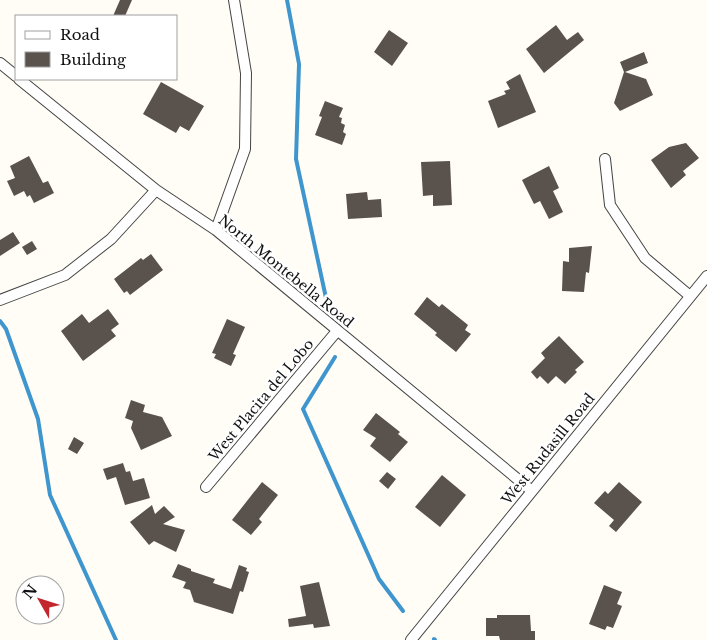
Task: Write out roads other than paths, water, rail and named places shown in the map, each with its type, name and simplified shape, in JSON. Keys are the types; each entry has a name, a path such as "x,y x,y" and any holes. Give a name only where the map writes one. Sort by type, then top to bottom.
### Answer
{"street":[{"path":"216,230 246,148 246,73 234,0"},
{"name":"North Montebella Road","path":"0,63 15,76"},
{"name":"North Montebella Road","path":"20,80 156,190 216,230 532,491"},
{"path":"605,159 610,205 644,258 690,296"},
{"path":"0,300 65,275 111,239 156,190"},
{"name":"West Rudasill Road","path":"411,640 707,276"},
{"name":"West Placita del Lobo","path":"206,487 337,331"}],"waterway":[{"path":"287,0 299,64 296,159 326,298"},
{"path":"0,321 6,329 38,419 50,495 116,640"},
{"path":"335,357 303,409 379,579 403,611"}]}
